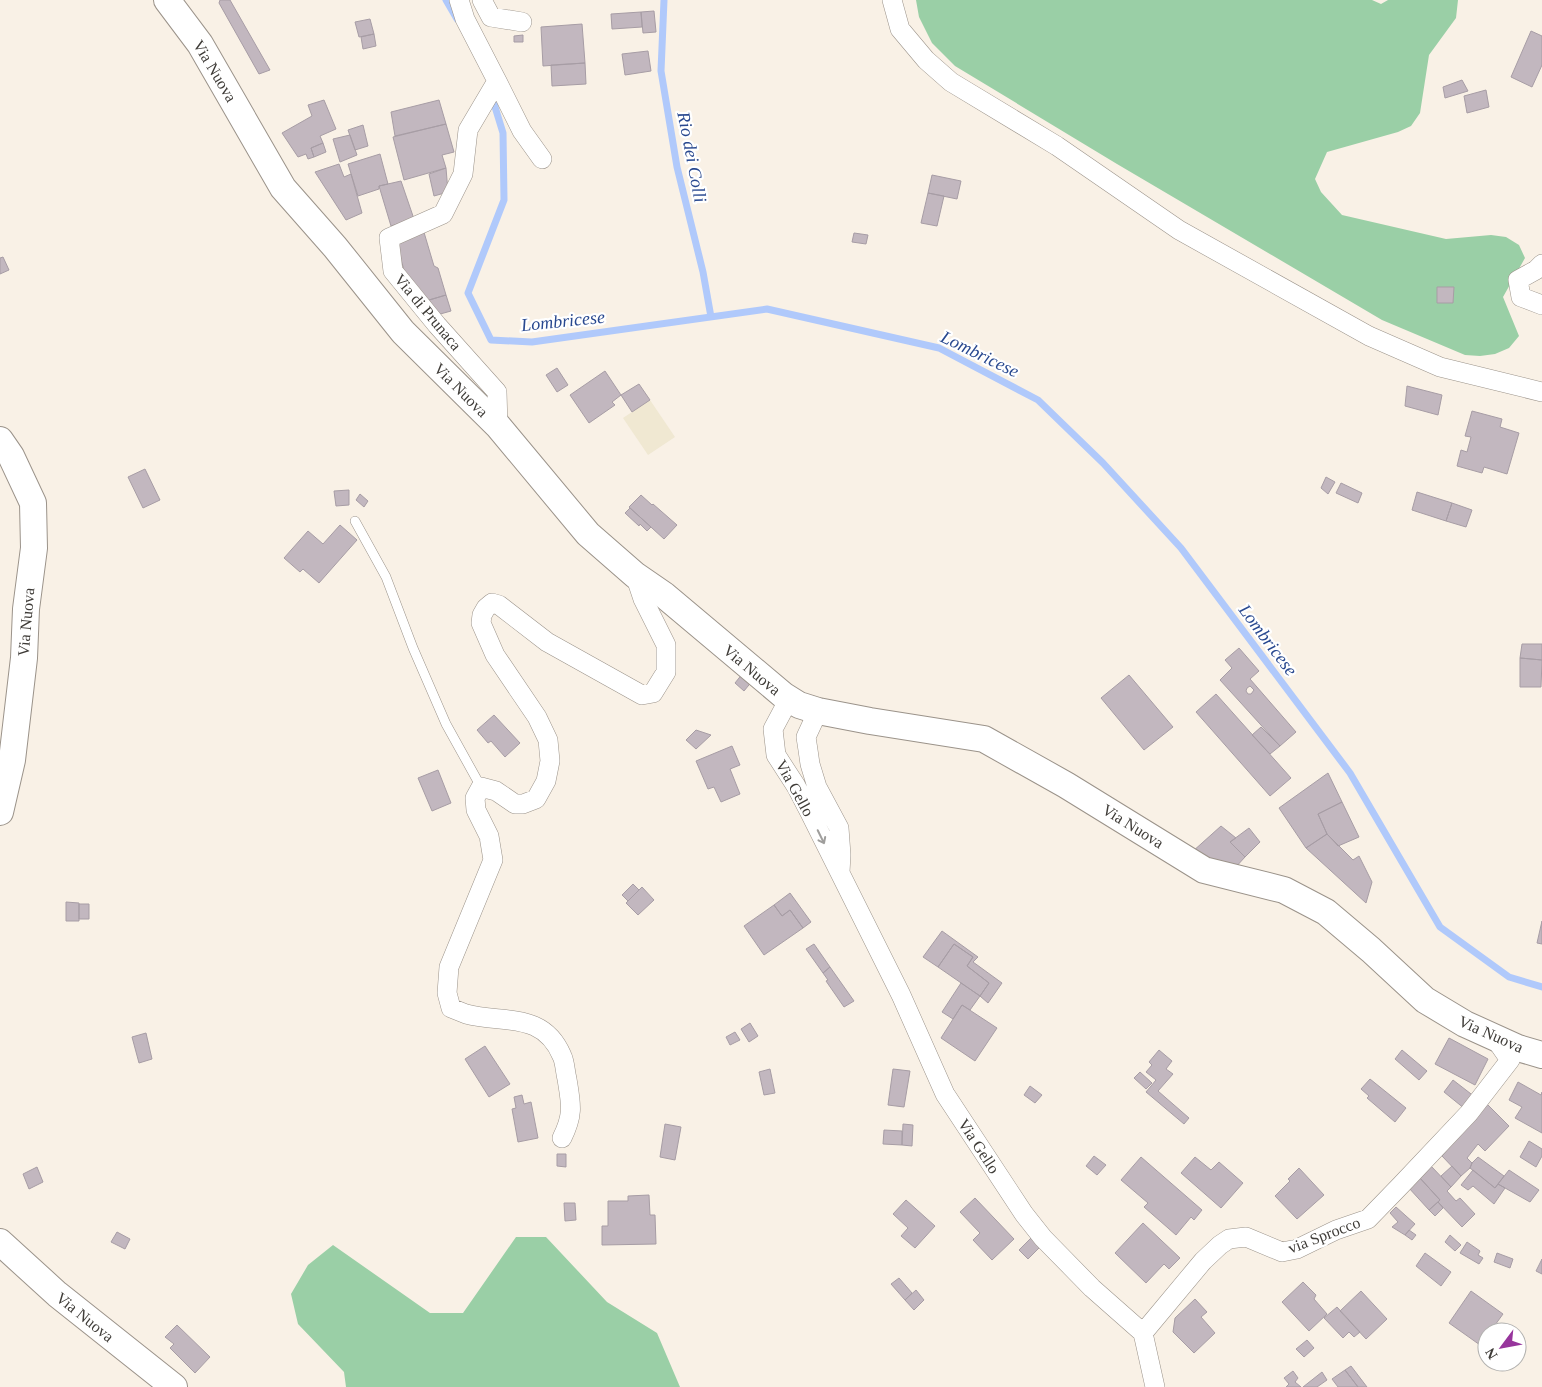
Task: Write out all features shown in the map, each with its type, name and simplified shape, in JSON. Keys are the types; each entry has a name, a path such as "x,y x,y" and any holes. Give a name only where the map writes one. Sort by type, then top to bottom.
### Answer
{"street":[{"name":"Via Nuova","path":"167,0 200,44 283,188 335,247 403,332 498,426 588,534 635,575 664,596 783,696 799,705 818,710 870,721 984,739 1066,785 1204,870 1284,890 1326,912 1425,1000 1466,1024 1518,1048 1542,1055"},
{"path":"459,0 465,20 522,131 542,159"},
{"path":"482,0 491,16 522,22"},
{"path":"892,0 900,29 926,60 951,82 1057,146 1179,230 1369,336 1440,367 1542,392"},
{"name":"Via di Prunaca","path":"497,82 468,130 462,174 443,214 389,238 393,271 497,392 498,426"},
{"path":"1542,264 1536,270 1518,280 1521,296 1542,305"},
{"name":"Via Nuova","path":"0,440 11,456 34,503 34,548 26,609 24,658 12,760 0,812"},
{"path":"562,1138 568,1124 571,1109 570,1096 562,1056 546,1032 530,1023 465,1014 452,1008 447,993 449,967 494,860 489,836 476,810 475,798 481,787 496,791 515,804 522,804 536,798 546,781 550,761 548,740 537,717 495,655 481,623 482,615 492,603 499,605 547,642 642,695 653,694 666,672 666,644 643,599 635,575"},
{"name":"Via Gello","path":"788,699 774,729 776,755 799,793 901,995 946,1094 1019,1206 1043,1238 1092,1288 1143,1333"},
{"name":"Via Gello","path":"818,710 806,736 810,764 817,788 839,828 840,874"},
{"name":"via Sprocco","path":"1143,1333 1203,1261 1229,1239 1246,1237 1282,1252 1297,1249 1336,1230 1368,1219 1469,1113 1510,1060 1493,1036"},
{"name":"Via Nuova","path":"0,1242 57,1294 174,1387"},
{"path":"1143,1333 1155,1387"}],"lane":[{"path":"355,521 386,577 413,648 446,724 481,787"}],"shaded area":[{"path":"650,400 675,437 648,455 623,418"}],"green space":[{"path":"916,0 1372,0 1381,4 1388,0 1458,0 1456,18 1429,55 1420,113 1411,126 1398,132 1327,152 1315,179 1321,192 1342,215 1446,239 1491,235 1506,237 1519,245 1525,258 1503,297 1519,336 1509,348 1495,354 1465,355 1382,320 955,66 932,43 919,17"},
{"path":"516,1237 546,1237 607,1302 657,1333 680,1387 346,1387 344,1372 298,1324 291,1294 308,1265 333,1245 430,1313 463,1313"}],"building":[{"path":"220,0 230,0 270,70 259,74 219,3"},
{"path":"654,11 656,32 643,33 641,12"},
{"path":"641,12 642,27 612,29 611,14"},
{"path":"370,19 374,34 359,37 355,22"},
{"path":"582,24 585,63 543,66 541,27"},
{"path":"1531,31 1542,36 1542,65 1532,87 1511,77"},
{"path":"374,34 376,46 363,49 361,37"},
{"path":"523,35 523,42 514,42 514,36"},
{"path":"648,51 651,71 625,75 622,54"},
{"path":"585,63 586,84 552,86 551,65"},
{"path":"1462,80 1468,91 1445,98 1443,87"},
{"path":"1486,90 1489,107 1467,113 1464,96"},
{"path":"324,100 336,129 320,136 323,143 311,148 314,157 308,159 306,154 298,157 282,133 312,116 308,105"},
{"path":"439,100 446,124 395,136 391,112"},
{"path":"446,124 454,152 442,155 446,168 404,180 393,137"},
{"path":"363,125 368,146 355,150 348,130"},
{"path":"350,135 357,155 340,162 333,139"},
{"path":"323,143 326,152 314,157 311,148"},
{"path":"380,154 388,184 358,196 348,164"},
{"path":"339,164 344,177 351,174 362,213 346,220 315,172"},
{"path":"446,168 448,192 434,196 429,174"},
{"path":"932,175 961,181 957,199 928,193"},
{"path":"401,181 414,219 391,226 379,186"},
{"path":"928,193 944,196 937,226 921,223"},
{"path":"423,229 434,266 438,268 446,295 419,303 405,274 398,248 399,237"},
{"path":"854,233 868,235 866,244 852,242"},
{"path":"3,257 9,270 0,274 0,258"},
{"path":"1437,287 1454,287 1453,303 1437,303"},
{"path":"446,295 451,311 426,318 419,303"},
{"path":"557,368 568,385 557,392 546,375"},
{"path":"605,371 621,395 612,402 615,405 589,423 570,395"},
{"path":"639,384 650,400 632,412 621,395"},
{"path":"1407,386 1442,395 1438,415 1405,406"},
{"path":"1472,411 1502,419 1500,427 1519,433 1507,474 1484,467 1482,473 1457,466 1461,450 1467,452 1471,437 1465,436"},
{"path":"145,469 160,500 143,508 128,477"},
{"path":"1326,477 1335,482 1328,494 1321,488"},
{"path":"1341,483 1362,493 1358,503 1336,493"},
{"path":"349,490 349,505 336,506 334,491"},
{"path":"1417,492 1452,503 1446,521 1412,510"},
{"path":"360,494 368,501 364,507 356,500"},
{"path":"641,495 677,525 664,539 629,507"},
{"path":"1452,503 1472,510 1466,527 1446,521"},
{"path":"630,508 651,527 647,531 625,513"},
{"path":"340,525 357,540 319,583 303,569 300,572 284,558 308,531 323,544"},
{"path":"1522,644 1542,644 1542,660 1520,658"},
{"path":"1239,648 1259,671 1250,679 1296,732 1280,746 1220,680 1232,668 1225,660","holes":["1250,686 1254,690 1251,694 1248,694 1246,691"]},
{"path":"1520,658 1542,660 1541,687 1520,687"},
{"path":"743,673 753,680 744,691 735,683"},
{"path":"1129,675 1173,727 1144,750 1101,698"},
{"path":"1216,694 1291,778 1270,796 1196,712"},
{"path":"494,715 520,743 505,757 491,741 488,743 477,730"},
{"path":"1261,727 1280,746 1270,754 1252,735"},
{"path":"696,730 711,735 696,749 686,740"},
{"path":"732,746 740,765 730,769 740,794 721,802 714,787 708,789 696,761"},
{"path":"438,770 451,803 432,811 418,778"},
{"path":"1328,773 1342,802 1318,814 1327,834 1306,848 1279,808"},
{"path":"1342,802 1359,837 1338,846 1327,834 1318,814"},
{"path":"1221,826 1236,838 1230,842 1245,857 1234,869 1192,852"},
{"path":"1249,828 1260,842 1245,857 1230,842"},
{"path":"1327,834 1353,860 1359,856 1372,882 1366,903 1306,848"},
{"path":"633,884 639,890 628,901 622,895"},
{"path":"642,887 654,900 638,915 626,903"},
{"path":"790,893 811,922 803,928 790,910 782,916 774,905"},
{"path":"66,902 79,903 79,921 66,921"},
{"path":"79,904 89,904 89,919 79,919"},
{"path":"774,905 782,916 790,910 803,928 764,955 744,926"},
{"path":"1542,921 1542,944 1537,943"},
{"path":"942,931 978,957 973,962 1002,983 988,1003 980,996 989,983 967,966 973,957 954,944 938,967 923,957"},
{"path":"814,944 830,967 823,973 806,949"},
{"path":"954,944 973,957 967,966 989,983 980,996 938,967"},
{"path":"830,967 854,1001 844,1007 826,981 828,980 823,973"},
{"path":"961,983 980,996 970,1010 962,1005 953,1019 942,1012"},
{"path":"962,1005 997,1028 975,1061 941,1038"},
{"path":"750,1023 758,1036 749,1042 741,1029"},
{"path":"735,1032 740,1040 730,1045 726,1037"},
{"path":"146,1033 152,1059 139,1063 132,1037"},
{"path":"1449,1038 1488,1059 1475,1085 1435,1064"},
{"path":"485,1046 510,1084 489,1097 465,1059"},
{"path":"1159,1050 1172,1061 1166,1069 1173,1074 1158,1091 1189,1118 1184,1124 1146,1092 1156,1080 1146,1072 1152,1065 1149,1062"},
{"path":"1402,1050 1427,1071 1419,1080 1395,1059"},
{"path":"770,1069 775,1093 764,1095 759,1072"},
{"path":"893,1069 910,1071 904,1107 888,1105"},
{"path":"1140,1072 1152,1083 1146,1089 1134,1078"},
{"path":"1370,1079 1406,1108 1395,1122 1367,1098 1369,1096 1361,1089"},
{"path":"1453,1080 1475,1097 1465,1109 1444,1092"},
{"path":"1518,1082 1541,1095 1542,1092 1542,1133 1515,1118 1522,1107 1509,1100"},
{"path":"1030,1086 1042,1095 1035,1103 1024,1095"},
{"path":"522,1095 524,1104 531,1102 538,1138 518,1142 512,1109 516,1108 514,1097"},
{"path":"1486,1103 1509,1126 1485,1151 1478,1144 1467,1158 1472,1163 1470,1168 1461,1176 1442,1156"},
{"path":"665,1124 681,1127 675,1160 660,1157"},
{"path":"903,1124 913,1125 912,1146 902,1145"},
{"path":"884,1130 902,1131 902,1145 883,1144"},
{"path":"1529,1141 1542,1149 1542,1156 1536,1167 1520,1157"},
{"path":"557,1154 566,1154 566,1167 557,1166"},
{"path":"1094,1156 1106,1165 1097,1175 1086,1166"},
{"path":"1141,1157 1202,1210 1194,1220 1191,1217 1176,1235 1144,1207 1148,1203 1121,1180"},
{"path":"1195,1157 1211,1170 1219,1162 1243,1183 1221,1208 1181,1173"},
{"path":"1478,1157 1504,1176 1495,1188 1470,1168"},
{"path":"1431,1166 1451,1187 1447,1191 1456,1201 1460,1198 1475,1214 1462,1227 1438,1202 1440,1200 1419,1177"},
{"path":"1452,1166 1461,1176 1451,1187 1441,1176"},
{"path":"37,1167 43,1182 29,1189 23,1174"},
{"path":"1299,1168 1324,1195 1297,1219 1275,1196 1290,1181 1288,1179"},
{"path":"1473,1170 1495,1188 1498,1184 1505,1188 1494,1204 1473,1186 1468,1190 1461,1185"},
{"path":"1509,1170 1539,1190 1530,1202 1498,1184"},
{"path":"1419,1177 1440,1200 1429,1210 1408,1187"},
{"path":"649,1195 650,1215 655,1215 656,1244 602,1245 602,1226 608,1226 608,1201 628,1201 628,1196"},
{"path":"975,1198 1014,1239 992,1260 973,1240 980,1233 960,1212"},
{"path":"906,1200 935,1226 915,1248 901,1236 908,1228 893,1214"},
{"path":"1438,1202 1443,1208 1435,1216 1429,1210"},
{"path":"564,1203 575,1203 576,1220 565,1221"},
{"path":"1396,1207 1415,1224 1405,1235 1392,1227 1398,1222 1390,1213"},
{"path":"1143,1223 1180,1258 1169,1269 1164,1264 1146,1283 1115,1253"},
{"path":"1409,1230 1416,1235 1412,1240 1405,1235"},
{"path":"117,1232 130,1239 125,1249 111,1242"},
{"path":"1450,1235 1461,1245 1455,1251 1445,1242"},
{"path":"1032,1237 1041,1246 1028,1259 1019,1250"},
{"path":"1467,1242 1480,1251 1478,1255 1483,1258 1479,1264 1460,1253"},
{"path":"1425,1253 1451,1272 1441,1286 1416,1266"},
{"path":"1497,1253 1513,1259 1510,1268 1494,1262"},
{"path":"1542,1259 1542,1274 1536,1271"},
{"path":"899,1278 912,1293 905,1300 891,1284"},
{"path":"1303,1282 1316,1295 1314,1299 1327,1314 1309,1331 1282,1302"},
{"path":"916,1290 924,1300 914,1310 905,1300"},
{"path":"1361,1291 1387,1319 1366,1339 1340,1311"},
{"path":"1471,1291 1503,1314 1497,1322 1477,1322 1477,1343 1449,1323"},
{"path":"1195,1299 1207,1312 1201,1317 1215,1333 1194,1353 1173,1332 1175,1318"},
{"path":"1337,1307 1360,1332 1354,1337 1349,1332 1343,1338 1324,1318"},
{"path":"177,1325 210,1357 195,1373 170,1348 174,1344 165,1337"},
{"path":"1307,1340 1314,1348 1304,1357 1296,1349"},
{"path":"1351,1366 1367,1387 1358,1387 1345,1370"},
{"path":"1345,1370 1358,1387 1338,1387 1332,1379"},
{"path":"1293,1371 1298,1378 1295,1382 1301,1387 1286,1387 1289,1384 1284,1378"},
{"path":"1322,1372 1327,1380 1317,1387 1303,1387"}],"waterway":[{"name":"Lombricese","path":"446,0 457,19"},
{"name":"Rio dei Colli","path":"664,0 661,71 677,167 703,272 711,317"},
{"name":"Lombricese","path":"492,97 503,133 504,200 468,293 491,340 532,342 767,309 939,348 1038,400 1103,463 1181,548 1350,773 1440,927 1509,977 1542,987"}]}
